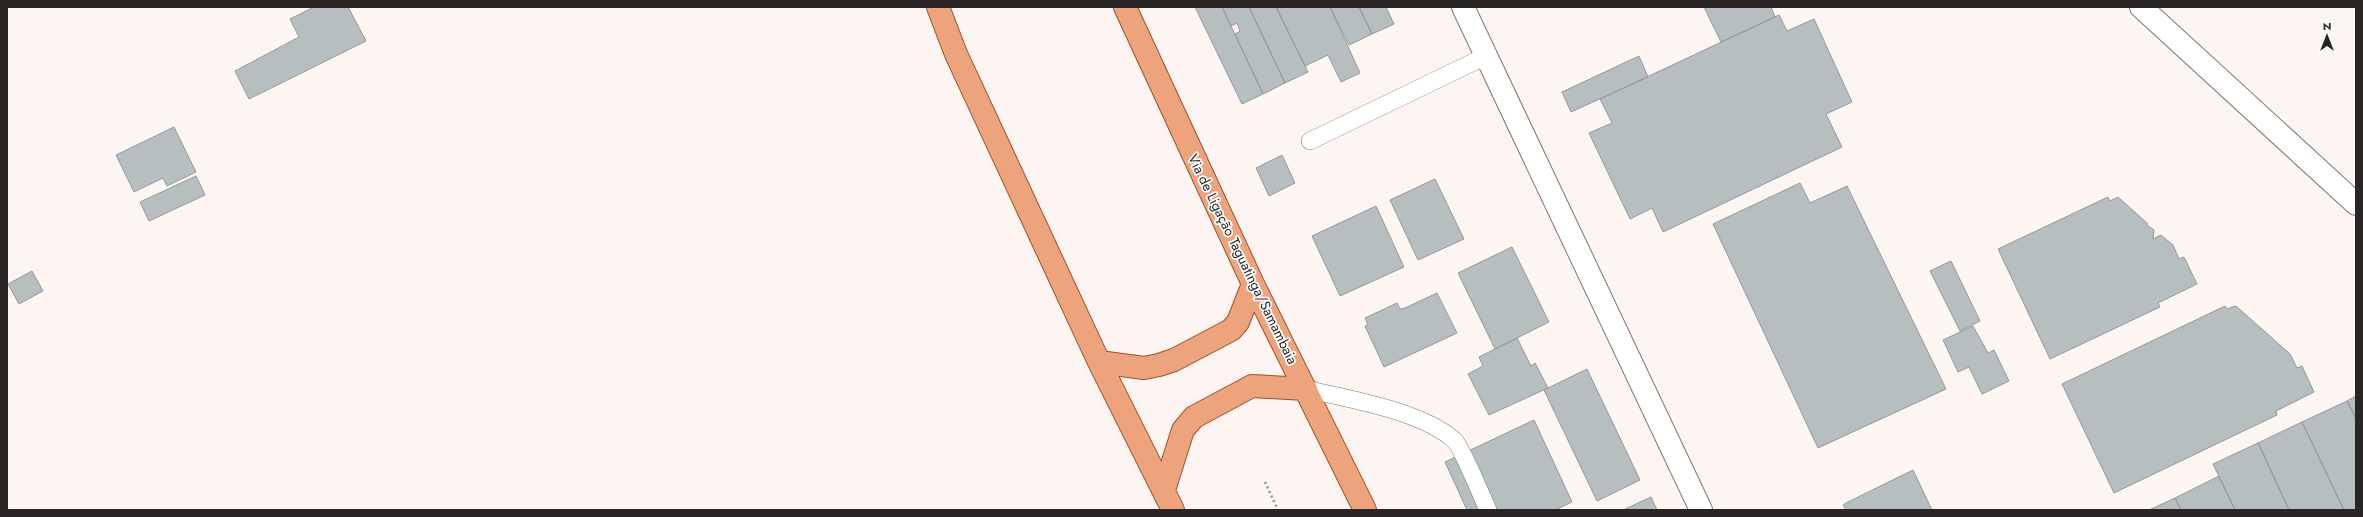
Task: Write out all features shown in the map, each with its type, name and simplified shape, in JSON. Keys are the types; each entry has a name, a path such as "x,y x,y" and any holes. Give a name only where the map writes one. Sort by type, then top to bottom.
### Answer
{"main road":[{"path":"938,7 956,54 1099,362 1173,510"},
{"name":"Via de Ligação Taguatinga/Samambaia","path":"1125,7 1253,284 1365,510"},
{"path":"1099,362 1144,368 1174,360 1231,330 1238,322 1253,284"},
{"path":"1164,490 1183,430 1194,417 1252,386 1306,389"}],"street":[{"path":"1463,7 1701,510"},
{"path":"2141,7 2356,204"}],"lane":[{"path":"1310,141 1486,56"},
{"path":"1306,389 1400,412 1432,426 1456,442 1488,510"}],"path":[{"path":"1265,482 1278,510"}],"building":[{"path":"314,7 348,7 366,41 249,99 235,71 299,37 290,19"},
{"path":"1195,7 1222,7 1263,94 1242,104"},
{"path":"1222,7 1249,7 1285,83 1263,94 1235,34 1240,31 1237,23 1231,26"},
{"path":"1249,7 1276,7 1308,72 1285,83"},
{"path":"1276,7 1330,7 1360,73 1341,82 1328,55 1305,66"},
{"path":"1330,7 1359,7 1372,34 1349,45"},
{"path":"1359,7 1386,7 1394,24 1372,34"},
{"path":"1704,7 1771,7 1775,17 1721,42"},
{"path":"1779,15 1787,31 1814,19 1852,102 1826,114 1842,147 1663,232 1652,208 1630,219 1589,133 1612,123 1600,99"},
{"path":"1639,56 1648,77 1571,112 1562,92"},
{"path":"174,127 196,172 167,186 163,178 134,192 116,155"},
{"path":"1282,155 1295,183 1269,196 1256,168"},
{"path":"196,176 205,195 149,221 140,202"},
{"path":"1435,179 1464,239 1418,260 1390,200"},
{"path":"1800,183 1810,203 1847,186 1946,389 1818,448 1713,224"},
{"path":"2108,197 2110,201 2118,197 2148,224 2147,225 2154,230 2153,239 2161,235 2173,245 2179,259 2184,257 2197,284 2158,303 2160,307 2050,359 1998,249"},
{"path":"1376,206 1404,267 1340,296 1312,236"},
{"path":"1512,247 1549,322 1495,349 1458,273"},
{"path":"1951,261 1980,321 1960,331 1930,271"},
{"path":"32,271 43,291 19,304 8,284"},
{"path":"1437,293 1457,333 1384,367 1365,326 1368,325 1365,318 1397,303 1400,309 1405,308"},
{"path":"2225,306 2227,309 2236,306 2290,354 2297,368 2302,366 2314,392 2276,411 2277,415 2114,493 2062,384"},
{"path":"1973,326 1988,353 1994,350 2009,381 1982,394 1969,367 1958,372 1943,340"},
{"path":"1517,338 1531,366 1535,363 1548,388 1489,415 1468,374 1483,366 1479,357"},
{"path":"1587,369 1640,480 1597,501 1544,390"},
{"path":"2356,396 2356,419 2347,401"},
{"path":"2347,401 2356,419 2356,510 2344,510 2302,422"},
{"path":"1534,420 1572,502 1555,510 1467,510 1445,462"},
{"path":"2302,422 2344,510 2289,510 2258,443"},
{"path":"2258,443 2289,510 2235,510 2213,464"},
{"path":"1913,470 1932,510 1846,510 1843,505 1846,503"},
{"path":"2219,476 2235,510 2181,510 2175,498"},
{"path":"1651,497 1657,510 1623,510"},
{"path":"2175,498 2181,510 2149,510"}]}
